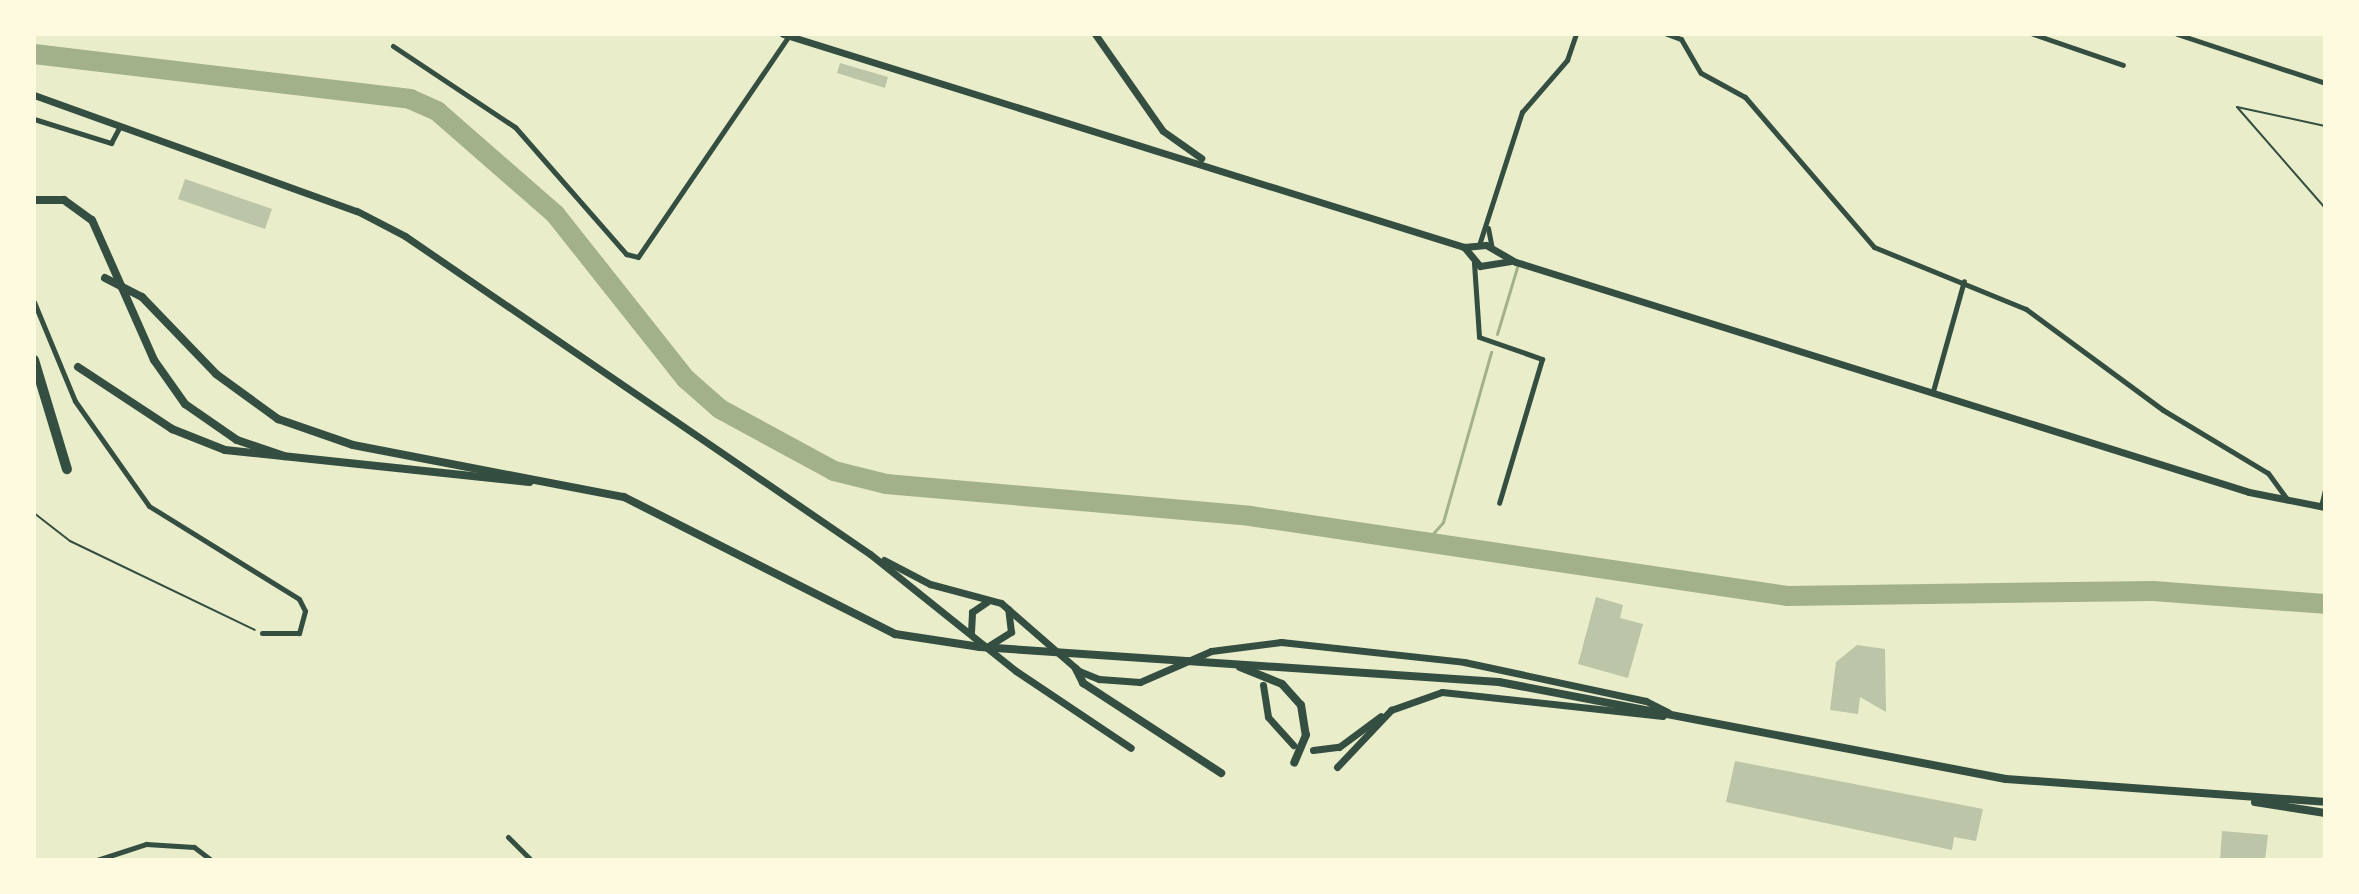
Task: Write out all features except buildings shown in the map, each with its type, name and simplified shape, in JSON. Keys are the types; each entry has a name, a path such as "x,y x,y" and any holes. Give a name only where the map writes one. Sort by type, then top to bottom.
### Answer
{"highway":[{"path":"34,351 67,469"},
{"path":"34,360 49,398"}],"main road":[{"path":"34,200 64,200 89,216 167,383 206,422 250,445 316,462"},
{"path":"105,278 142,297 216,374 288,423 353,445 585,487 674,519 895,634 980,647 1499,682 2006,779 2255,802 2325,813"},
{"path":"78,367 197,441 316,462 585,487"},
{"path":"1228,663 1272,678 1296,697 1307,729 1294,763"},
{"path":"1076,669 1083,683 1221,773"},
{"path":"2255,802 2325,802"}],"street":[{"path":"1095,34 1172,140 1217,167"},
{"path":"1499,503 1542,359 1479,337 1473,260 1487,227 1522,112 1567,60 1576,34"},
{"path":"1667,34 1681,39 1701,73 1745,97 1805,163 1874,247 1964,281 2026,309 2163,410 2268,473 2289,502"},
{"path":"2033,34 2123,65"},
{"path":"2177,34 2325,83"},
{"path":"393,46 515,127 585,199 626,254 638,257 787,35 1145,145 1162,147 1171,153 1464,247 1477,246 1516,262 2289,502 2323,507 2325,490"},
{"path":"34,95 393,230 752,470 870,554 983,644 1131,748"},
{"path":"34,119 111,143 120,126"},
{"path":"1162,147 1172,140"},
{"path":"1171,153 1172,140"},
{"path":"1487,227 1493,251 1490,264"},
{"path":"1464,247 1473,260 1490,264 1516,262"},
{"path":"1933,391 1964,281"},
{"path":"34,302 75,401 149,506 299,599 305,611 299,633 262,633"},
{"path":"870,554 930,584 1005,606 1076,669 1140,682 1228,647 1315,647 1475,664 1646,701 1674,715"},
{"path":"973,636 972,612 989,601"},
{"path":"983,644 1000,643 1011,632 1005,606"},
{"path":"1292,651 1315,647"},
{"path":"1263,685 1268,717 1293,745"},
{"path":"1313,750 1339,747 1391,710 1457,692 1674,715"},
{"path":"1337,767 1391,710"},
{"path":"508,837 531,860"},
{"path":"97,860 146,844 194,847 211,860"}],"path":[{"path":"2325,126 2237,107 2325,208"},
{"path":"34,513 169,593 262,633"}],"waterway":[{"path":"34,54 410,99 437,111 555,214 686,379 720,409 834,471 886,484 1250,516 1787,596 2153,591 2325,604"},
{"path":"1497,334 1518,264"},
{"path":"1427,540 1443,522 1491,352"}]}
